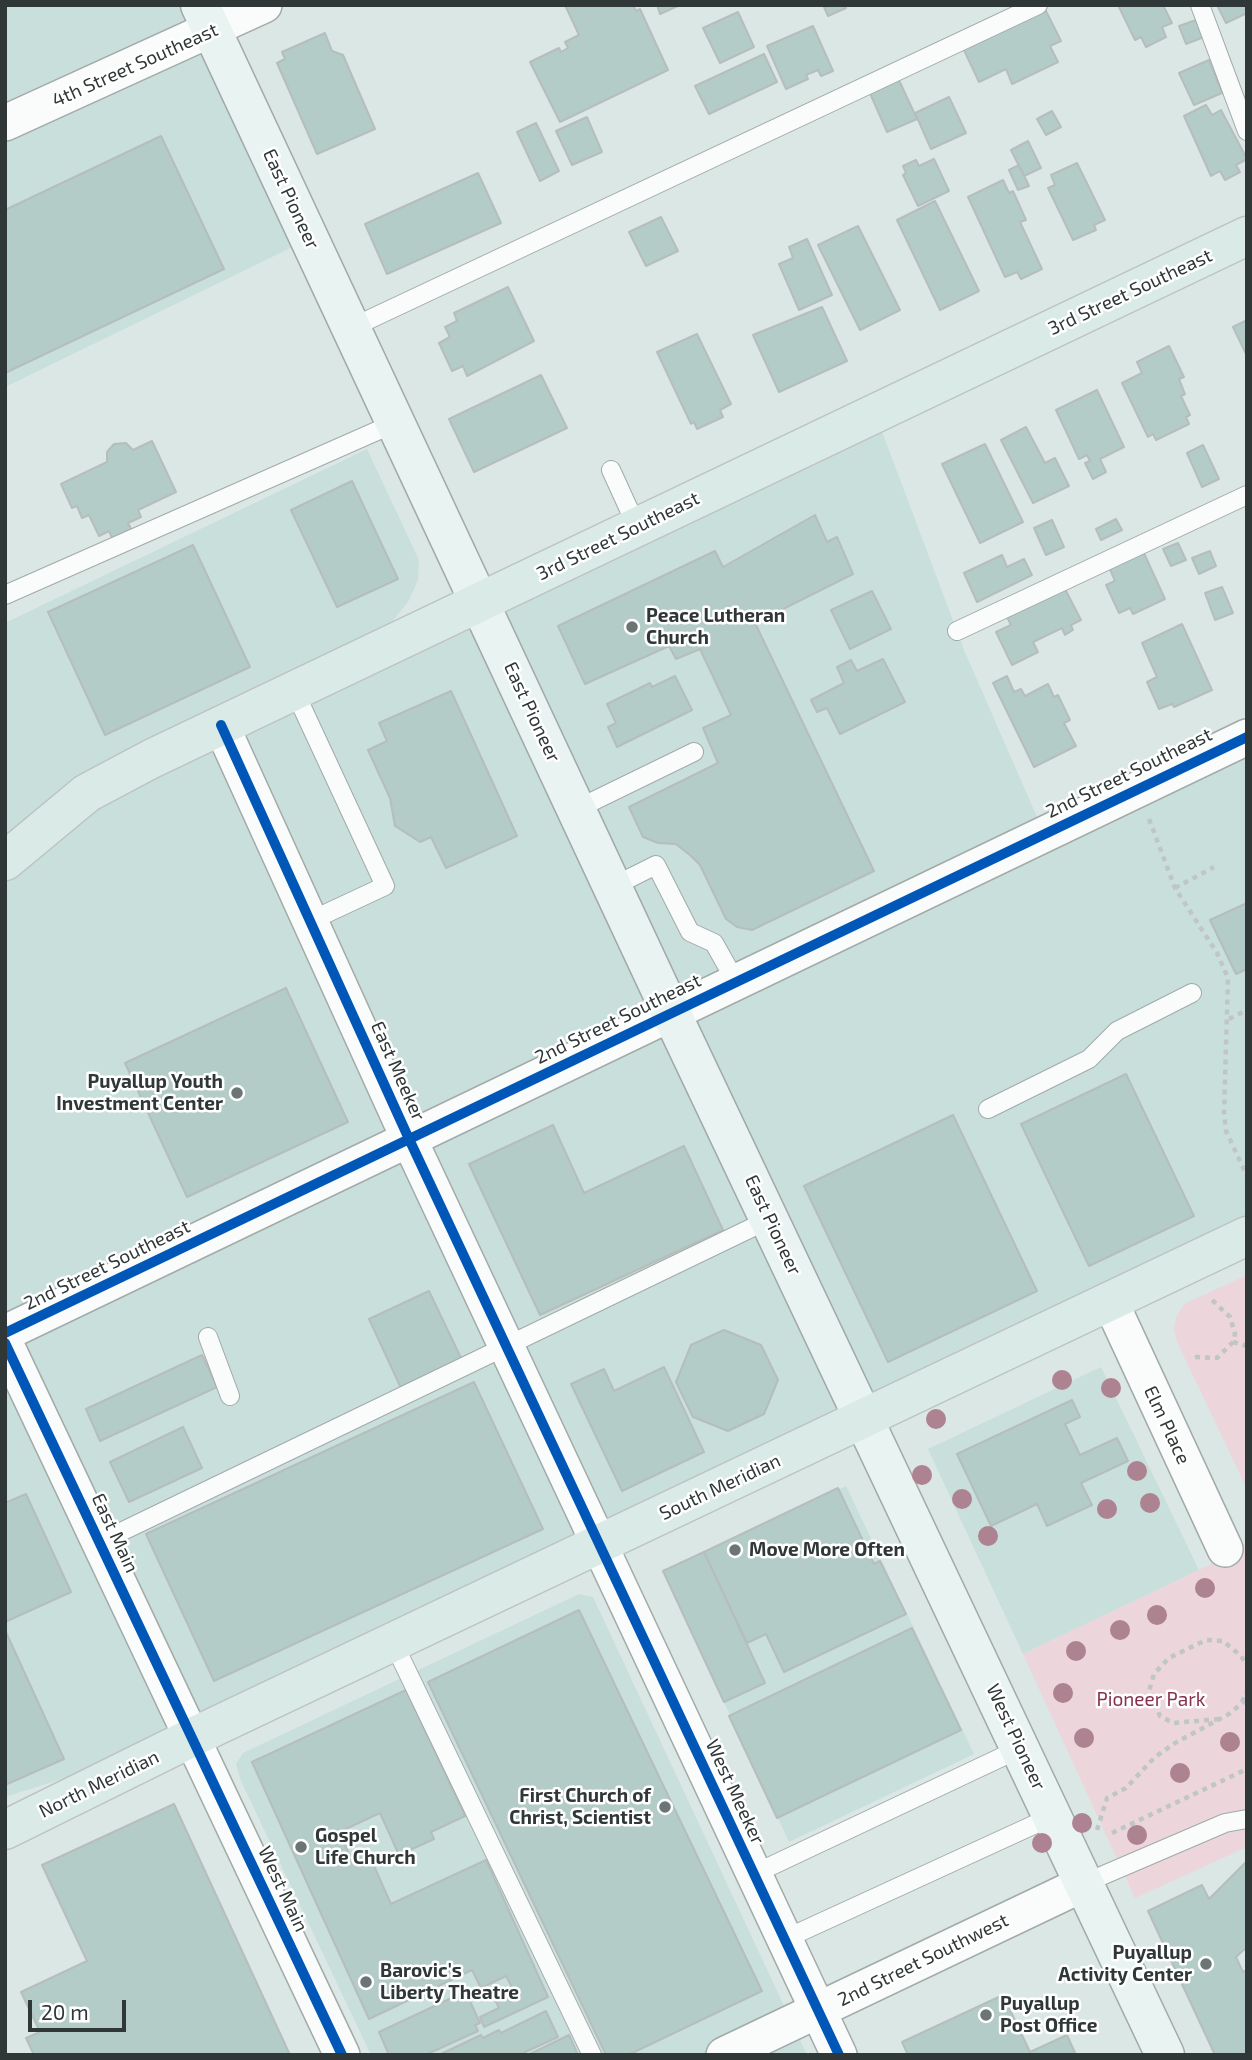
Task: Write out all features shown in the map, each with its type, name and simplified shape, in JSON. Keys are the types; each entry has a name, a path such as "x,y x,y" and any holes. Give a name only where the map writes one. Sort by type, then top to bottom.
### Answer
{"main road":[{"name":"East Pioneer","path":"206,18 671,1013 866,1419"},
{"name":"3rd Street Southeast","path":"5,861 88,793 221,725 1247,236"},
{"name":"South Meridian","path":"193,1737 1247,1236"},
{"name":"West Pioneer","path":"866,1419 1166,2055"},
{"name":"North Meridian","path":"5,1830 193,1737"}],"street":[{"name":"4th Street Southeast","path":"5,123 206,18 264,5"},
{"name":"East Meeker","path":"221,725 409,1139 599,1544"},
{"name":"2nd Street Southeast","path":"5,1333 1247,737"},
{"name":"Elm Place","path":"1110,1301 1225,1549"},
{"name":"East Main","path":"5,1343 193,1737"},
{"name":"West Meeker","path":"599,1544 839,2055"},
{"name":"West Main","path":"193,1737 342,2055"},
{"name":"2nd Street Southwest","path":"724,2055 1085,1883"}],"lane":[{"path":"351,328 1038,5"},
{"path":"1200,5 1247,131"},
{"path":"5,595 395,422"},
{"path":"611,470 637,527"},
{"path":"957,631 1247,495"},
{"path":"295,690 386,886 310,921"},
{"path":"577,809 694,752"},
{"path":"612,887 656,865 690,932 714,943 736,982"},
{"path":"988,1109 1089,1059 1117,1031 1192,993"},
{"path":"100,1542 770,1219"},
{"path":"208,1337 230,1396"},
{"path":"393,1642 592,2055"},
{"path":"754,1874 1021,1748"},
{"path":"785,1939 1053,1816"},
{"path":"1085,1883 1225,1823 1247,1819"}],"path":[{"path":"1175,888 1214,867"},
{"path":"1228,1019 1247,1010"},
{"path":"1195,1357 1217,1358 1233,1342 1235,1334 1230,1318 1212,1300"},
{"path":"1233,1342 1247,1346"},
{"path":"1219,1719 1173,1723 1160,1716 1149,1690 1154,1674 1169,1658 1206,1640 1223,1641 1241,1656 1247,1665"},
{"path":"1097,1831 1107,1798 1126,1788 1155,1757 1244,1701 1247,1691"},
{"path":"1112,1833 1247,1769"}],"shaded area":[{"path":"5,5 200,5 309,239 5,387"},
{"path":"875,413 964,650 1044,833 1247,737 1247,1236 193,1737 5,1797 5,623 367,449 419,560 418,580 408,602 376,641"},
{"path":"1101,1367 1199,1570 1023,1654 928,1449"},
{"path":"846,1486 974,1754 789,1842 663,1571"},
{"path":"579,1594 593,1597 807,2055 371,2055 241,1781 236,1764 243,1753"}],"green space":[{"path":"1247,1275 1247,1489 1177,1342 1174,1329 1176,1318 1184,1304"},
{"name":"Pioneer Park","path":"1247,1547 1247,1847 1135,1898 1023,1654"}],"building":[{"path":"565,5 633,5 636,11 640,9 668,70 560,122 530,62 559,48 561,52 568,48 565,42 579,35"},
{"path":"657,5 680,5 660,14"},
{"path":"845,5 846,8 828,16 824,7"},
{"path":"1118,5 1163,5 1172,23 1162,27 1166,37 1146,47 1141,37 1135,40"},
{"path":"1217,5 1247,5 1247,13 1226,23"},
{"path":"1045,9 1061,41 1050,46 1058,62 1012,84 1006,69 979,82 963,48"},
{"path":"738,12 754,47 720,63 703,28"},
{"path":"1196,20 1204,37 1186,44 1179,26"},
{"path":"813,26 833,71 821,76 818,70 806,75 808,79 786,89 767,46"},
{"path":"325,33 332,51 343,55 375,129 317,154 277,63 285,59 282,52"},
{"path":"764,54 777,82 709,114 695,86"},
{"path":"1209,60 1222,93 1194,105 1179,73"},
{"path":"898,78 917,119 887,132 869,91"},
{"path":"949,97 966,133 931,149 915,113"},
{"path":"1206,105 1212,115 1221,110 1247,159 1236,165 1240,172 1225,180 1220,171 1211,176 1184,116"},
{"path":"1052,111 1061,127 1046,135 1037,119"},
{"path":"587,117 602,152 572,165 556,131"},
{"path":"536,123 559,171 540,181 517,132"},
{"path":"161,136 224,269 5,373 5,210"},
{"path":"1028,141 1041,168 1024,176 1011,150"},
{"path":"934,159 949,191 918,206 903,175 906,173 903,166 916,160 919,166"},
{"path":"1077,163 1105,220 1094,225 1096,230 1073,240 1048,188 1055,185 1051,175"},
{"path":"1019,165 1029,186 1018,190 1009,170"},
{"path":"478,173 501,223 387,274 365,224"},
{"path":"1003,180 1009,193 1013,191 1026,220 1020,222 1042,269 1021,279 1017,272 1005,277 968,197"},
{"path":"935,201 979,291 940,310 897,220"},
{"path":"661,217 678,251 646,266 629,232"},
{"path":"858,226 900,310 860,330 818,245"},
{"path":"807,239 832,295 799,310 779,264 793,258 789,247"},
{"path":"508,287 534,341 467,376 463,366 452,371 439,343 450,337 445,327 457,321 454,313"},
{"path":"822,307 847,361 779,392 753,335"},
{"path":"1247,320 1247,356 1233,327"},
{"path":"697,334 731,404 720,410 723,417 697,429 694,422 691,424 657,352"},
{"path":"1169,346 1184,377 1179,379 1185,394 1181,396 1190,415 1186,417 1189,424 1156,440 1153,434 1148,437 1122,383 1142,373 1137,362"},
{"path":"541,375 567,428 474,472 449,419"},
{"path":"1097,390 1124,447 1100,459 1106,472 1093,479 1085,463 1090,461 1087,455 1079,459 1056,410"},
{"path":"1026,427 1045,463 1055,458 1069,486 1033,503 1001,440"},
{"path":"152,441 176,492 138,510 141,517 128,523 132,531 113,540 109,531 99,536 89,515 82,518 77,506 72,508 61,484 107,462 107,452 114,444 126,443 133,450"},
{"path":"985,444 1023,522 980,543 942,464"},
{"path":"1203,445 1219,479 1202,487 1187,453"},
{"path":"352,481 398,579 337,607 291,510"},
{"path":"815,515 827,542 837,537 853,574 755,623 874,871 752,930 737,927 726,919 700,865 691,856 676,844 658,843 643,837 629,807 718,763 703,728 731,715 700,649 676,659 669,646 585,684 558,626 715,551 723,567"},
{"path":"1116,519 1122,530 1101,540 1096,529"},
{"path":"1052,520 1064,547 1046,555 1034,528"},
{"path":"1178,543 1186,560 1171,566 1163,549"},
{"path":"193,545 250,667 105,735 48,612"},
{"path":"1143,551 1165,599 1133,614 1130,608 1119,613 1106,585 1115,581 1109,567"},
{"path":"1210,551 1216,566 1199,574 1192,558"},
{"path":"1002,555 1007,567 1024,559 1032,575 977,602 964,573"},
{"path":"1064,587 1081,620 1071,625 1073,630 1065,635 1062,628 1033,642 1038,652 1012,665 996,632 1011,625 1006,615"},
{"path":"1222,587 1233,613 1215,620 1205,593"},
{"path":"872,591 891,629 850,649 831,610"},
{"path":"1182,624 1212,690 1174,707 1172,704 1159,709 1147,682 1157,677 1142,643"},
{"path":"883,659 905,702 840,734 827,708 817,712 811,700 844,683 837,667 851,660 857,671"},
{"path":"675,676 692,710 617,747 608,727 616,723 607,704 650,683 652,687"},
{"path":"1007,676 1014,692 1021,689 1025,696 1048,684 1054,697 1058,695 1070,720 1064,723 1076,746 1034,767 993,683"},
{"path":"451,691 517,836 446,868 431,837 420,842 395,826 390,798 368,750 387,741 379,723"},
{"path":"1247,903 1247,969 1236,974 1210,920"},
{"name":"Puyallup Youth Investment Center","path":"286,988 348,1122 187,1197 125,1063"},
{"path":"1126,1074 1194,1216 1089,1266 1021,1124"},
{"path":"953,1115 1037,1291 888,1362 804,1186"},
{"path":"553,1125 584,1193 684,1146 723,1230 540,1315 469,1164"},
{"path":"429,1291 462,1360 401,1388 369,1319"},
{"path":"724,1330 761,1345 778,1380 764,1414 728,1431 693,1417 676,1382 691,1345"},
{"path":"202,1355 217,1387 100,1441 86,1409"},
{"path":"664,1367 704,1452 622,1491 571,1384 604,1369 614,1391"},
{"path":"474,1382 543,1529 214,1681 146,1534"},
{"path":"1072,1400 1080,1417 1065,1424 1080,1455 1117,1438 1128,1461 1081,1483 1092,1505 1047,1526 1037,1504 991,1526 957,1454"},
{"path":"183,1427 202,1468 129,1502 110,1462"},
{"path":"838,1488 874,1564 880,1561 906,1614 784,1672 766,1634 747,1643 704,1552"},
{"path":"26,1494 71,1592 5,1622 5,1503"},
{"path":"704,1552 765,1683 724,1702 663,1571"},
{"path":"579,1610 762,1991 628,2055 606,2055 428,1682"},
{"path":"912,1628 961,1730 777,1818 729,1716"},
{"path":"5,1630 64,1759 5,1785"},
{"path":"406,1690 465,1816 431,1832 434,1839 399,1855 380,1813 339,1832 350,1856 366,1848 391,1904 486,1860 548,1997 484,2027 480,2017 499,2008 496,2002 515,1993 506,1976 481,1988 472,1970 369,2019 252,1762"},
{"path":"174,1804 290,2055 34,2055 26,2038 40,2032 21,1992 87,1961 42,1865"},
{"name":"Puyallup Activity Center","path":"1247,1861 1247,1947 1236,1957 1243,1972 1247,1970 1247,2055 1215,2055 1148,1911 1202,1885 1209,1899"},
{"path":"458,1995 461,2001 468,1997 480,2023 475,2025 478,2031 425,2055 389,2055 379,2032"},
{"name":"Puyallup Post Office","path":"1003,1995 1030,2052 1067,2035 1076,2055 908,2055 902,2042"},
{"path":"546,2011 558,2037 523,2053 441,2054 481,2035 483,2038 499,2030 501,2033"},
{"path":"569,2035 578,2055 528,2055"}],"cycle path":[{"path":"221,725 409,1139 839,2055"},
{"path":"5,1333 1247,737"},
{"path":"5,1343 342,2055"}],"place":[{"name":"Peace Lutheran Church","path":"632,627"},
{"name":"Puyallup Youth Investment Center","path":"237,1093"},
{"name":"Move More Often","path":"735,1550"},
{"name":"First Church of Christ, Scientist","path":"665,1807"},
{"name":"Gospel Life Church","path":"301,1847"},
{"name":"Puyallup Activity Center","path":"1206,1964"},
{"name":"Barovic's Liberty Theatre","path":"366,1982"},
{"name":"Puyallup Post Office","path":"986,2015"}]}
